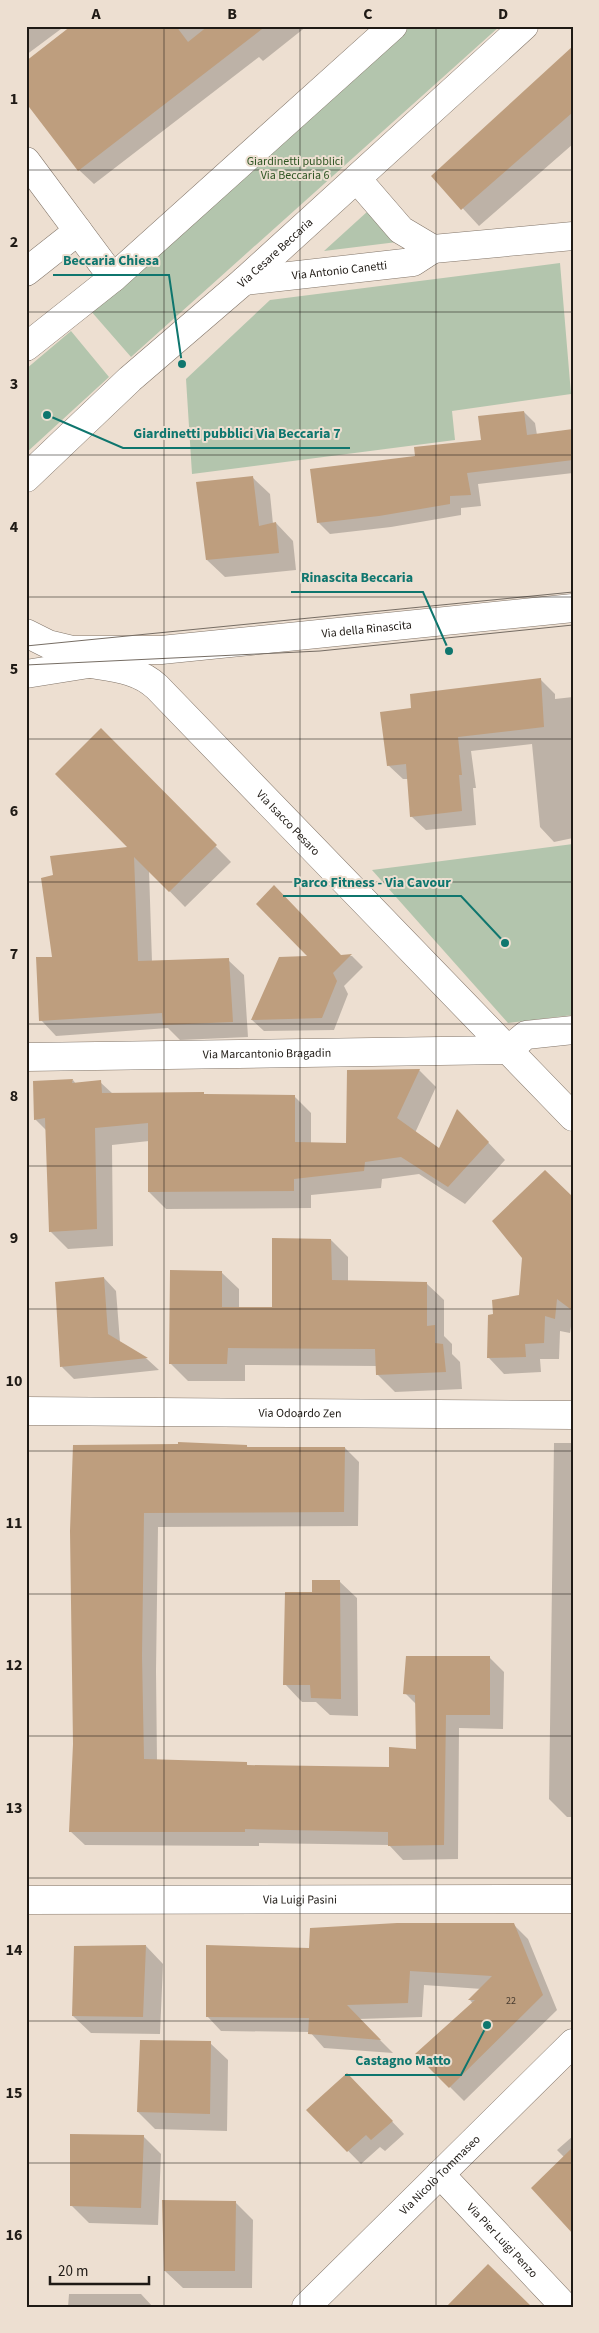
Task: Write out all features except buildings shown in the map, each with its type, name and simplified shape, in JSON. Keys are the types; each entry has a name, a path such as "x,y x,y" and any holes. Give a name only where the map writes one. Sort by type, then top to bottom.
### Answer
{"street":[{"path":"26,347 113,278 393,26"},
{"name":"Via Cesare Beccaria","path":"26,478 130,380 244,281 524,26"},
{"path":"26,161 113,278"},
{"path":"357,179 401,230 432,249"},
{"path":"26,272 78,231"},
{"name":"Via Antonio Canetti","path":"244,281 413,262 432,249 573,236"},
{"name":"Via della Rinascita","path":"162,650 573,608"},
{"path":"26,633 48,644 73,650 162,650"},
{"path":"26,674 162,650"},
{"name":"Via Isacco Pesaro","path":"91,664 133,672 148,679 157,687 573,1118"},
{"path":"508,1050 526,1035 573,1030"},
{"name":"Via Marcantonio Bragadin","path":"26,1058 508,1050"},
{"name":"Via Odoardo Zen","path":"26,1411 573,1415"},
{"name":"Via Luigi Pasini","path":"26,1900 573,1899"},
{"name":"Via Nicolò Tommaseo","path":"306,2307 573,2043"},
{"name":"Via Pier Luigi Penzo","path":"440,2174 566,2307"}],"green space":[{"name":"Giardinetti pubblici Via Beccaria 6","path":"407,26 500,26 131,357 90,310"},
{"path":"368,211 397,242 324,251"},
{"path":"560,263 571,394 452,411 455,440 192,474 186,379 270,300"},
{"path":"71,331 109,377 26,453 26,369"},
{"path":"573,844 573,1015 508,1023 372,870"}],"tram line":[{"path":"26,646 573,592"},
{"path":"26,665 320,651 573,625"}],"place":[{"name":"Beccaria Chiesa","path":"182,364"},
{"name":"Giardinetti pubblici Via Beccaria 7","path":"47,415"},
{"name":"Rinascita Beccaria","path":"449,651"},
{"name":"Parco Fitness - Via Cavour","path":"505,943"},
{"name":"Castagno Matto","path":"487,2025"}]}
